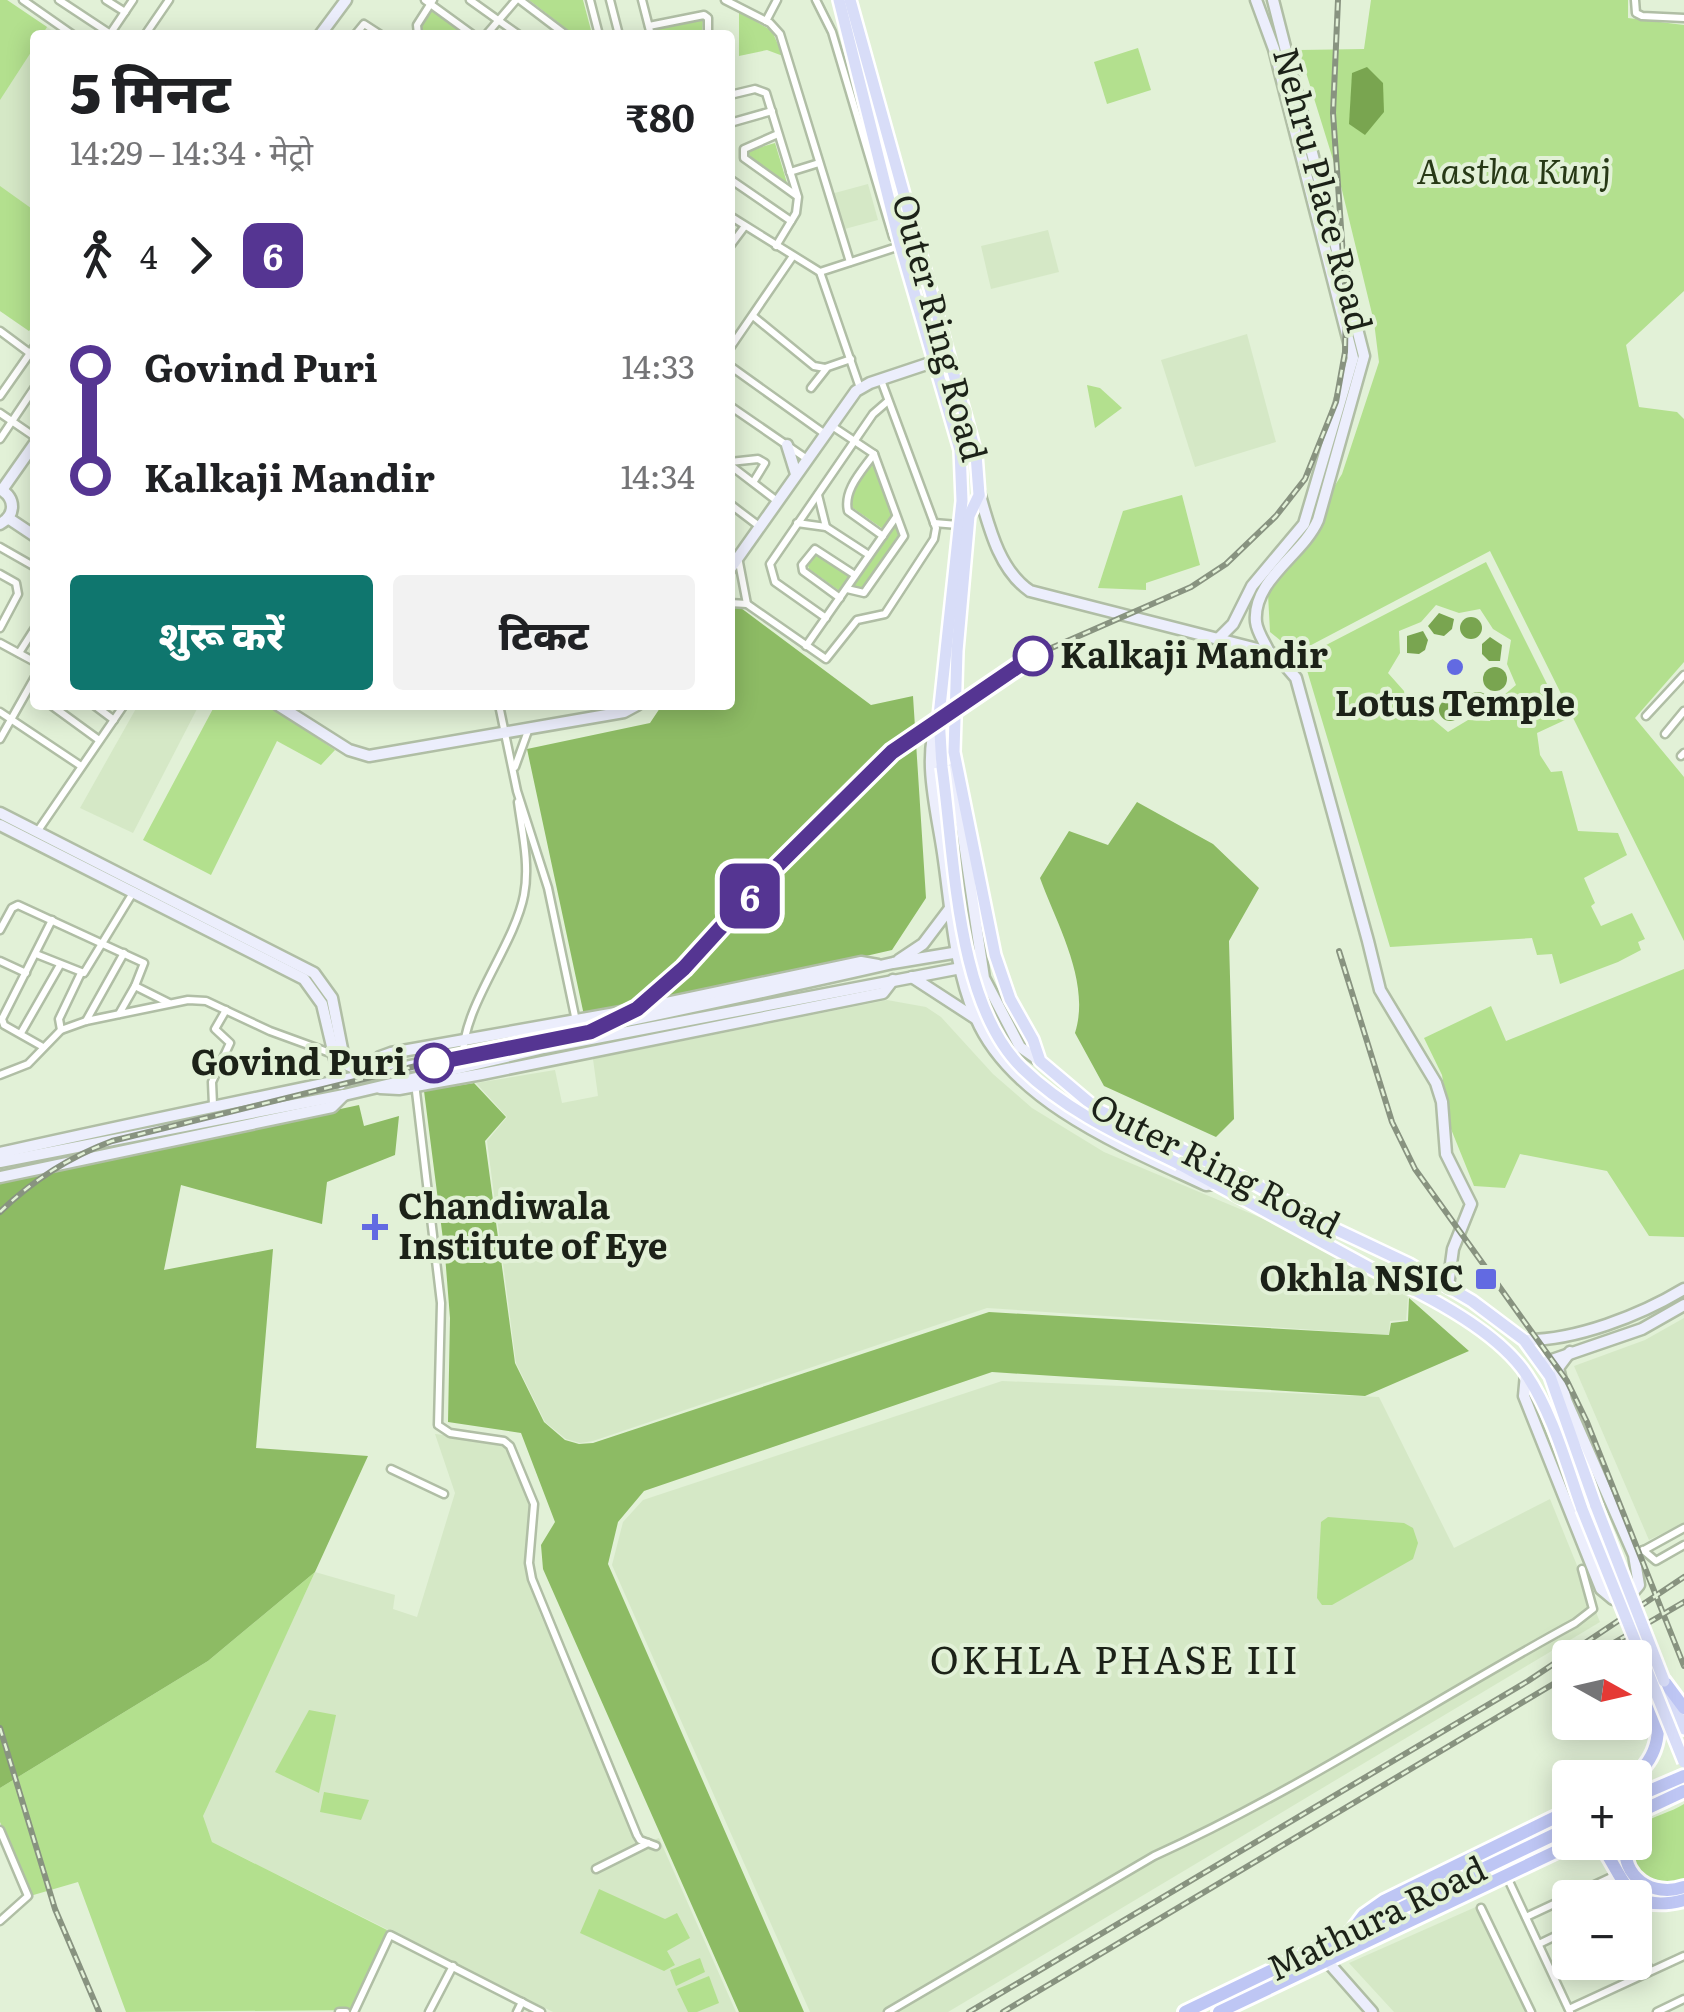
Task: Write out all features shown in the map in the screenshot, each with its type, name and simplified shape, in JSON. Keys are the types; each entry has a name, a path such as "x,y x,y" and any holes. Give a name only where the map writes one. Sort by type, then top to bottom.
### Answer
{"highway":[{"path":"1664,1681 1684,1708"},
{"path":"1648,1760 1659,1735 1652,1698"},
{"path":"1652,1790 1684,1776"},
{"path":"1652,1806 1684,1791"},
{"path":"1350,1934 1364,1916 1384,1901 1552,1819"},
{"name":"Mathura Road","path":"1184,2012 1552,1836"},
{"name":"Mathura Road","path":"1218,2012 1552,1854"},
{"path":"1610,1860 1629,1892 1639,1900 1652,1904 1684,1900"},
{"path":"1627,1860 1628,1867 1644,1884 1666,1891 1684,1887"}],"main road":[{"path":"324,30 346,0"},
{"name":"Outer Ring Road","path":"839,0 898,246 960,450 962,479 938,716 964,929 974,982 986,1015 1020,1065 1106,1129 1219,1184 1438,1304 1498,1345 1526,1374 1550,1421 1634,1640"},
{"name":"Outer Ring Road","path":"850,0 970,421 979,492 969,516 957,651 954,752 995,955 1010,999 1040,1060 1098,1110 1252,1182 1448,1286 1524,1340 1550,1376"},
{"name":"Nehru Place Road","path":"1218,639 1233,624 1252,586 1304,524 1353,358 1274,48 1256,0"},
{"name":"Nehru Place Road","path":"1269,652 1256,622 1261,598 1318,520 1364,356 1273,0"},
{"path":"735,559 860,388 933,362"},
{"path":"786,444 796,474"},
{"path":"30,461 1,490 12,504 4,521 30,534"},
{"path":"979,492 1006,567 1030,591 1269,652 1288,667 1301,691 1374,975 1389,1008 1436,1084 1442,1102 1446,1154 1470,1197 1470,1210 1449,1266 1448,1286"},
{"path":"286,710 349,750 369,756 506,734 588,718 607,710"},
{"path":"938,716 933,730 932,772 959,952 979,1024 1010,1067 1062,1114 1206,1185 1219,1184"},
{"path":"954,752 953,773 984,978 1020,1047 1040,1060"},
{"path":"0,813 304,980 322,1004 344,1095"},
{"path":"0,825 314,973 332,998 345,1064 366,1073"},
{"path":"945,866 953,874 968,868"},
{"path":"366,1073 386,1054 860,962 888,965 923,944 951,907"},
{"path":"0,1154 340,1078 463,1056 888,965 959,952 980,957"},
{"path":"0,1162 375,1087 399,1090 415,1081 883,993 893,980 962,968 980,957"},
{"path":"912,977 979,1024"},
{"path":"979,1024 996,1014 1003,1018"},
{"path":"0,1177 332,1107 344,1095"},
{"path":"1524,1340 1550,1338 1635,1315 1684,1289"},
{"path":"1543,1363 1642,1329 1684,1305"},
{"path":"1526,1374 1524,1396 1586,1556 1606,1595 1621,1599 1635,1592 1640,1577 1639,1553 1563,1387 1558,1368 1570,1352"},
{"path":"1550,1376 1563,1387"},
{"path":"1550,1376 1622,1576 1684,1729"},
{"name":"Outer Ring Road","path":"1652,1686 1684,1762"},
{"path":"1327,1961 1372,2012"}],"street":[{"path":"23,0 66,30"},
{"path":"60,0 106,30"},
{"path":"106,0 125,12"},
{"path":"114,30 133,0"},
{"path":"490,30 518,0 556,30"},
{"path":"590,0 598,30"},
{"path":"610,0 618,30"},
{"path":"642,0 650,30 704,15 708,18 708,30"},
{"path":"725,0 766,21 780,34 850,262"},
{"path":"766,21 777,0"},
{"path":"816,0 832,32 898,246 820,272"},
{"path":"1635,0 1636,12 1642,16 1684,18"},
{"path":"417,30 429,1 467,30"},
{"path":"472,1 512,30"},
{"path":"147,30 165,2"},
{"path":"735,93 763,90 798,196 791,222 776,246"},
{"path":"735,122 772,112"},
{"path":"778,134 748,145 744,158 798,196"},
{"path":"790,172 819,163"},
{"path":"735,182 791,222"},
{"path":"735,219 820,272 860,388"},
{"path":"735,239 745,226"},
{"path":"735,341 793,256"},
{"path":"752,316 809,363 827,368"},
{"path":"0,330 30,350"},
{"path":"0,396 30,356"},
{"path":"811,388 827,368 850,359"},
{"path":"735,369 828,430 874,454 904,536 864,592 846,588"},
{"path":"735,603 747,604 828,658 857,620 884,614 934,539 934,523 881,379"},
{"path":"0,438 30,394"},
{"path":"826,618 775,582 770,572 771,561 873,414 888,400"},
{"path":"735,409 807,458"},
{"path":"0,412 30,436"},
{"path":"874,454 847,493 846,506 848,512 883,536"},
{"path":"735,462 758,459 766,463 754,481"},
{"path":"735,467 777,500"},
{"path":"818,495 826,527"},
{"path":"735,508 759,526"},
{"path":"806,646 896,516"},
{"path":"934,523 958,526"},
{"path":"797,524 826,527 870,555"},
{"path":"0,546 30,565"},
{"path":"840,598 803,572 802,565 812,550 855,576"},
{"path":"735,568 747,604"},
{"path":"0,574 16,583 18,594 0,628"},
{"path":"18,652 30,635"},
{"path":"0,644 30,659"},
{"path":"1646,716 1684,674"},
{"path":"0,739 30,693"},
{"path":"58,710 99,740"},
{"path":"101,710 114,720"},
{"path":"37,833 121,710"},
{"path":"463,1056 465,1040 524,896 526,864 517,790 500,710"},
{"path":"586,710 588,718"},
{"path":"0,712 81,766"},
{"path":"1665,734 1684,712"},
{"path":"514,773 529,728"},
{"path":"517,790 545,874 578,1032"},
{"path":"61,1030 59,1018 81,973 86,971 136,888"},
{"path":"0,930 15,905 144,964 119,1014"},
{"path":"43,1047 4,1025 2,1019 52,920"},
{"path":"86,1021 124,953"},
{"path":"36,954 81,973"},
{"path":"0,960 26,973"},
{"path":"20,1034 60,965"},
{"path":"135,986 168,1003"},
{"path":"0,1075 25,1066 61,1030 168,1003 200,1000 270,1032 334,1054"},
{"path":"214,1106 212,1082 230,1043 215,1029 226,1010"},
{"path":"415,1081 440,1303 438,1424 450,1433 504,1440 510,1446 534,1504 529,1563 532,1579 637,1835 652,1845 596,1869"},
{"path":"391,1470 444,1494"},
{"path":"1639,1553 1684,1528"},
{"path":"1639,1553 1656,1561 1684,1545"},
{"path":"888,2012 1154,1856 1269,1796 1576,1623 1593,1609 1582,1569"},
{"path":"0,1830 28,1896 0,1921"},
{"path":"1526,1918 1618,1874"},
{"path":"1506,1876 1570,2011 1632,1980"},
{"path":"1482,1908 1532,2012"},
{"path":"354,2012 390,1935 541,2012"},
{"path":"1539,1944 1552,1938"},
{"path":"1652,1970 1684,1956"},
{"path":"430,2012 453,1966"},
{"path":"1657,2012 1684,1999"},
{"path":"517,2012 522,2002"}],"shaded area":[{"path":"0,0 7,0 52,30 30,30 30,330 0,311"},
{"path":"1367,67 1383,83 1384,112 1365,135 1349,124 1352,73"},
{"path":"868,184 878,220 841,230 831,194"},
{"path":"1048,230 1059,272 991,289 981,246"},
{"path":"1247,334 1276,442 1195,467 1161,360"},
{"path":"735,603 871,705 913,696 926,898 892,950 585,1020 527,749 650,723 659,710 735,710"},
{"path":"1439,613 1454,619 1452,629 1444,636 1434,634 1428,626"},
{"path":"1467,617 1475,617 1482,628 1475,639 1467,639 1460,632 1460,624"},
{"path":"1423,631 1428,640 1425,650 1407,653 1407,636"},
{"path":"1490,637 1502,645 1500,661 1489,661 1482,654 1482,644"},
{"path":"1495,667 1507,679 1495,691 1483,679"},
{"path":"1474,692 1482,692 1489,703 1482,714 1474,714 1467,707 1467,699"},
{"path":"1446,699 1454,699 1461,710 1454,721 1446,721 1439,714 1439,706"},
{"path":"135,710 196,710 133,833 80,808"},
{"path":"1137,802 1213,844 1259,888 1229,941 1234,1119 1216,1137 1104,1086 1075,1033 1079,994 1075,974 1040,878 1069,831 1108,845"},
{"path":"887,1000 926,1007 941,1017 993,1074 1032,1108 1104,1152 1292,1231 1408,1297 1406,1320 1390,1321 1389,1335 987,1308 593,1441 566,1439 545,1422 516,1363 487,1141 507,1117 476,1083 555,1070 562,1103 598,1096 593,1059"},
{"path":"474,1083 506,1117 485,1141 515,1363 544,1422 565,1440 579,1444 593,1443 989,1312 1389,1335 1391,1323 1408,1321 1409,1298 1469,1351 1365,1396 992,1372 644,1491 618,1522 608,1564 804,2012 739,2012 543,1569 541,1545 555,1522 521,1433 448,1422 450,1318 424,1091"},
{"path":"359,1105 364,1126 399,1116 395,1155 327,1182 322,1224 181,1185 164,1270 273,1249 256,1448 368,1456 315,1572 208,1661 0,1788 0,1182"},
{"path":"1684,1318 1684,1523 1649,1540 1574,1366 1645,1340"},
{"path":"1002,1381 1379,1397 1454,1548 1550,1499 1600,1622 1570,1640 1552,1640 1552,1651 948,2012 810,2012 612,1565 623,1522 643,1500"},
{"path":"435,1434 504,1442 515,1457 531,1507 527,1566 540,1614 624,1801 636,1846 659,1838 736,2012 553,2012 212,1842 202,1816 315,1572 395,1595 393,1609 417,1617 455,1493"},
{"path":"1478,1906 1529,2012 1394,2012 1349,1963"}],"green space":[{"path":"0,0 7,0 47,27 30,30 30,54 0,100"},
{"path":"529,0 583,0 591,30 568,30"},
{"name":"Aastha Kunj","path":"1371,0 1628,0 1628,18 1684,25 1684,291 1626,345 1639,407 1677,412 1684,419 1684,662 1635,718 1684,777 1684,941 1490,551 1296,653 1270,632 1268,594 1342,474 1379,362 1374,322 1340,182 1299,50 1364,49"},
{"path":"432,10 460,30 420,30"},
{"path":"739,11 772,31 783,56 767,50 739,56"},
{"path":"703,19 702,30 657,29"},
{"path":"1138,48 1151,90 1107,104 1094,62"},
{"path":"775,143 787,183 751,160 748,151"},
{"path":"0,186 30,207 30,330 0,311"},
{"path":"1087,385 1100,388 1122,408 1095,428"},
{"path":"873,462 893,515 883,529 853,508 849,496"},
{"path":"1182,495 1200,565 1146,583 1146,590 1098,588 1123,511"},
{"path":"895,525 901,537 865,587 852,586"},
{"path":"817,554 851,577 841,592 809,569"},
{"path":"1486,562 1565,720 1537,733 1540,755 1551,772 1562,771 1578,831 1618,833 1627,855 1584,878 1595,903 1591,906 1601,926 1632,913 1645,939 1638,942 1641,950 1560,984 1552,954 1537,955 1532,938 1390,947 1303,657","holes":["1436,605 1459,613 1480,609 1493,629 1511,640 1507,664 1516,685 1498,700 1490,721 1468,720 1448,732 1430,717 1407,713 1404,691 1388,673 1400,653 1399,631 1421,622"]},
{"path":"212,710 276,710 335,750 321,765 277,741 211,875 143,840"},
{"path":"1684,969 1684,1237 1649,1236 1607,1171 1520,1154 1505,1188 1474,1186 1451,1129 1442,1075 1424,1038 1491,1006 1506,1041"},
{"path":"1328,1517 1404,1523 1413,1528 1418,1543 1413,1559 1332,1605 1322,1605 1317,1598 1321,1522"},
{"path":"315,1572 203,1816 212,1842 387,1930 357,2010 126,2012 78,1882 30,1896 0,1822 0,1788 208,1661"},
{"path":"309,1710 336,1715 319,1793 275,1772"},
{"path":"324,1792 369,1800 361,1820 320,1812"},
{"path":"1684,1804 1684,1880 1652,1881 1637,1869 1633,1860 1652,1860 1652,1819"},
{"path":"599,1889 665,1919 677,1913 690,1938 667,1951 675,1965 664,1971 580,1933"},
{"path":"700,1958 705,1972 676,1986 670,1970"},
{"path":"709,1976 719,2003 688,2012 677,1989"}],"railway":[{"path":"0,1212 52,1170 112,1141 416,1066 590,1033 637,1009 685,968 776,867 892,752 1033,656 1191,587 1226,564 1276,516 1305,479 1336,402 1345,352 1346,299 1333,113 1338,0"},
{"path":"1339,951 1392,1122 1415,1169 1567,1381 1684,1666"},
{"path":"969,2012 1528,1681 1684,1577"},
{"path":"1619,1640 1684,1602"},
{"path":"1003,2012 1552,1685"},
{"path":"0,1728 55,1909 99,2012"}],"metro line":[{"name":"6","path":"434,1063 590,1032 637,1009 684,968 776,867 892,752 1033,656"}],"place":[{"name":"Kalkaji Mandir","path":"1033,656"},
{"name":"Lotus Temple","path":"1455,667"},
{"name":"Govind Puri","path":"434,1063"},
{"name":"Chandiwala Institute of Eye","path":"375,1227"},
{"name":"Okhla NSIC","path":"1486,1279"}],"district":[{"name":"OKHLA PHASE III","path":"1115,1661"}]}
